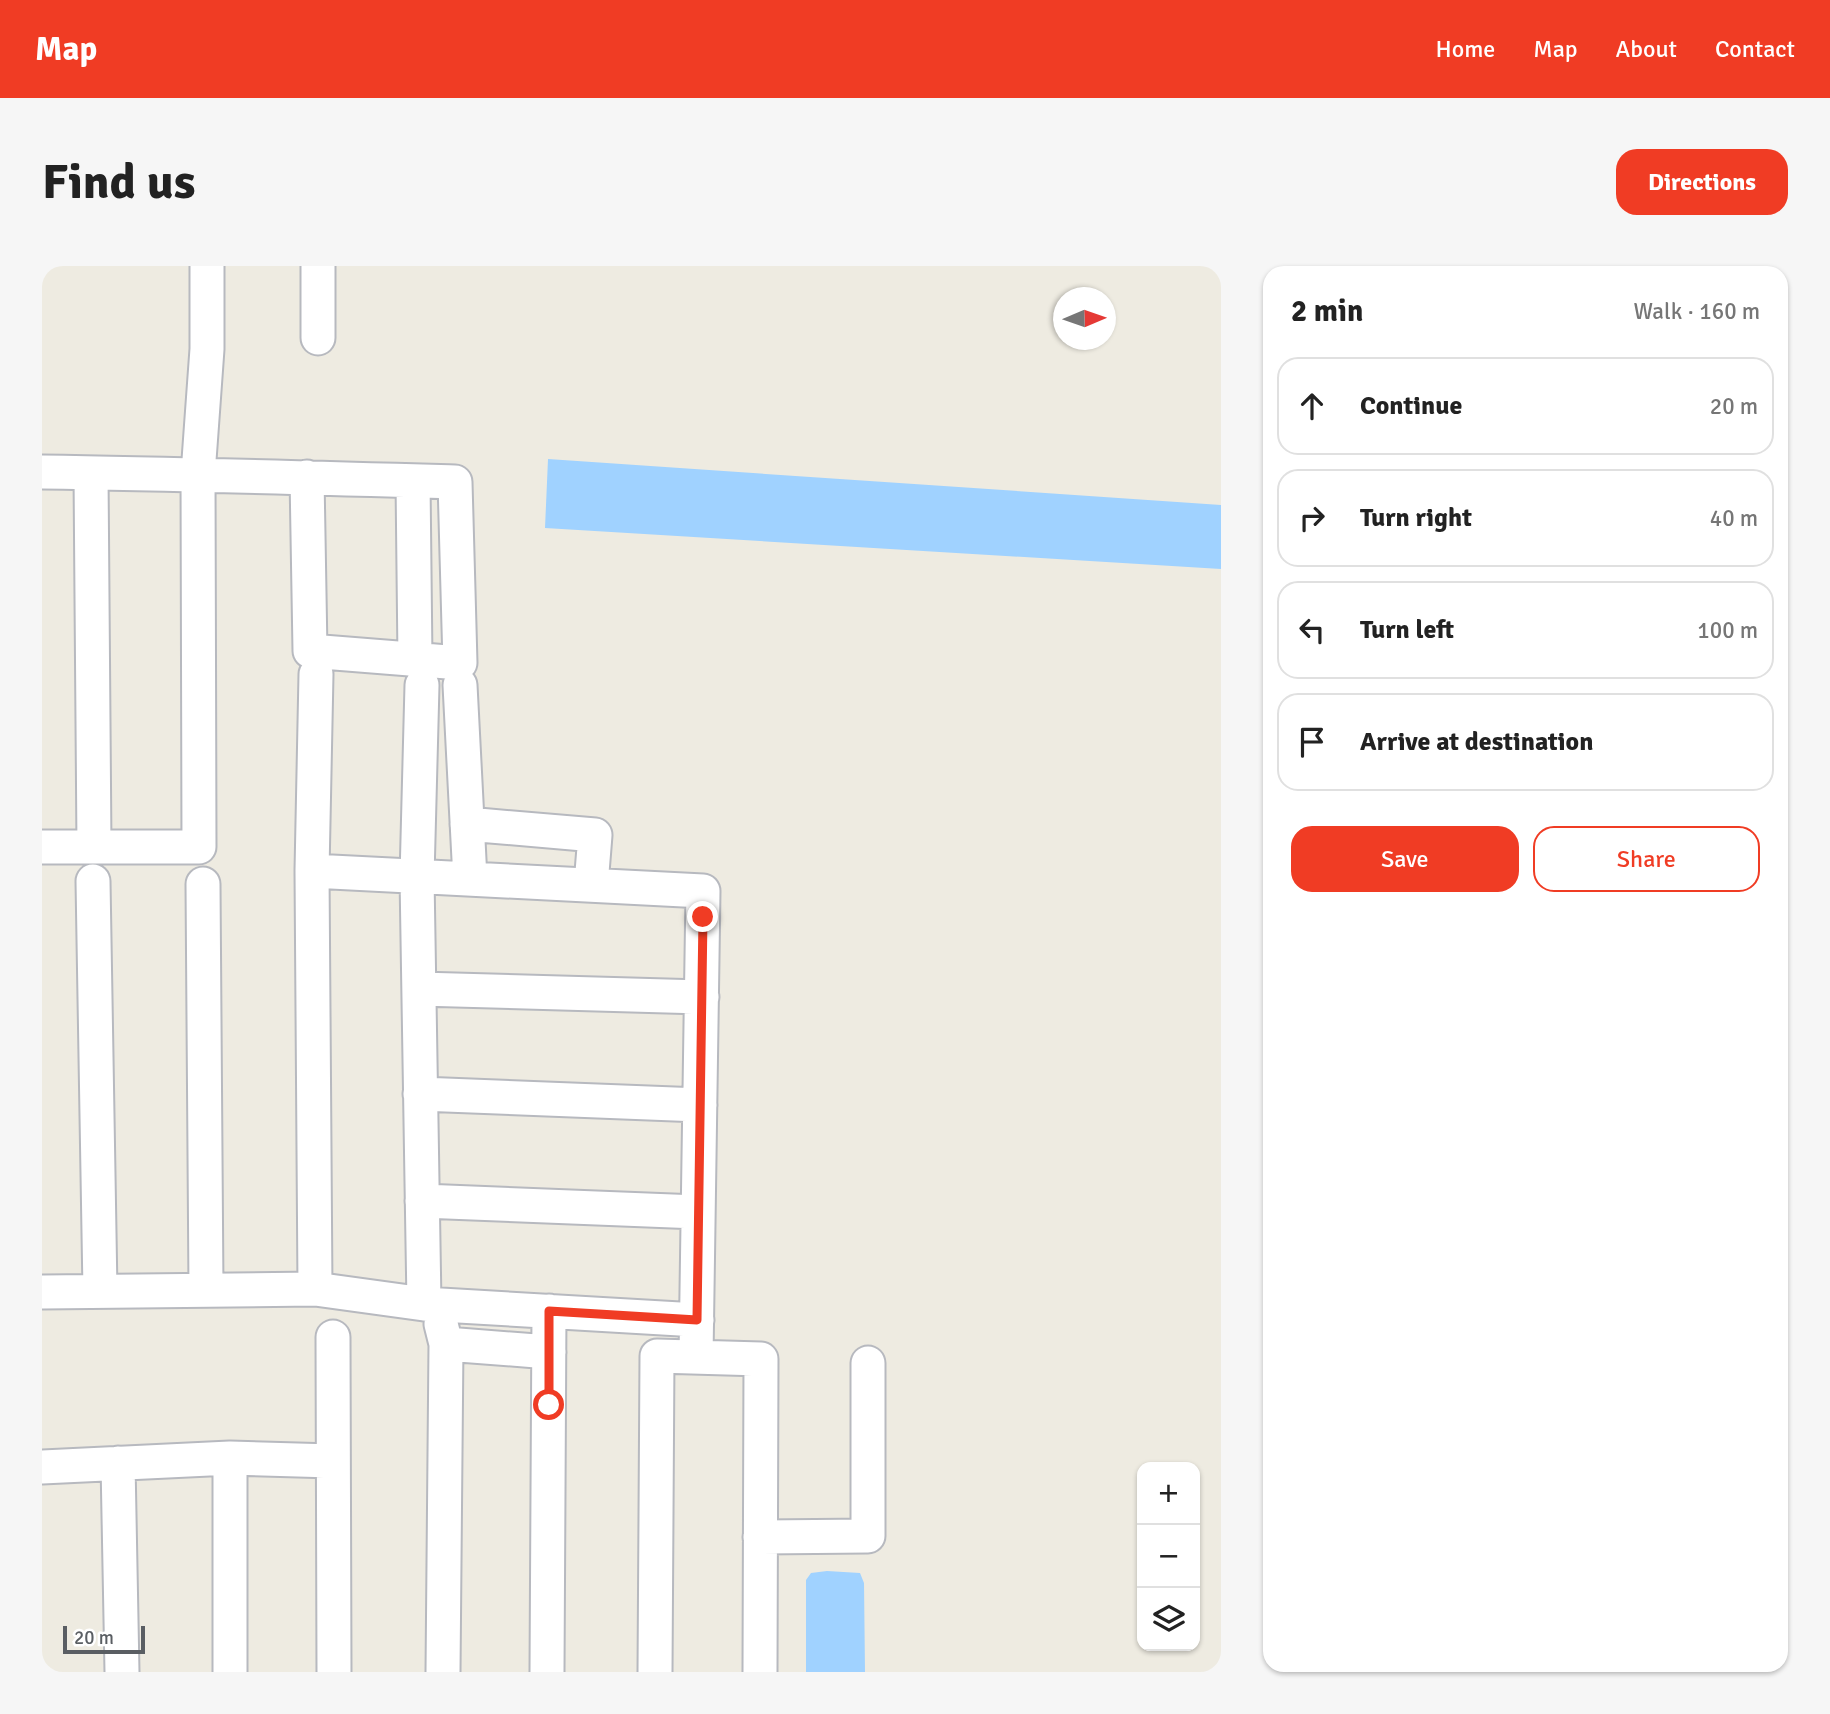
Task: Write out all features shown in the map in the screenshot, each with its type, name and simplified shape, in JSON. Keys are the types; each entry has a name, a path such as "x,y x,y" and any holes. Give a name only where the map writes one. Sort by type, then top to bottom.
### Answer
{"street":[{"path":"42,847 199,847 198,474 207,349 207,266"},
{"path":"318,266 318,338"},
{"path":"42,472 198,474 307,477 455,482 460,663 418,672 310,651 307,477"},
{"path":"91,473 94,847"},
{"path":"413,481 418,672 417,877 422,1201 430,1305 446,1344 443,1672"},
{"path":"314,1289 312,871 316,674"},
{"path":"460,685 470,879"},
{"path":"467,824 595,835 591,885"},
{"path":"312,871 703,891 696,1357"},
{"path":"93,881 100,1291"},
{"path":"203,884 206,1290"},
{"path":"419,989 702,997"},
{"path":"421,1094 700,1105"},
{"path":"422,1201 698,1212"},
{"path":"43,1292 314,1289 430,1305 697,1320"},
{"path":"547,1672 549,1311"},
{"path":"333,1337 334,1672"},
{"path":"446,1344 549,1352"},
{"path":"655,1672 657,1356 761,1359 760,1672"},
{"path":"760,1536 868,1536 869,1363"},
{"path":"42,1467 230,1458 333,1461"},
{"path":"230,1458 230,1672"},
{"path":"118,1463 122,1672"}],"water":[{"path":"548,459 1221,505 1221,569 545,528"},
{"path":"811,1573 860,1573 864,1583 865,1672 806,1672 806,1580"}],"route":[{"path":"549,1405 549,1311 697,1320 703,917"}]}
